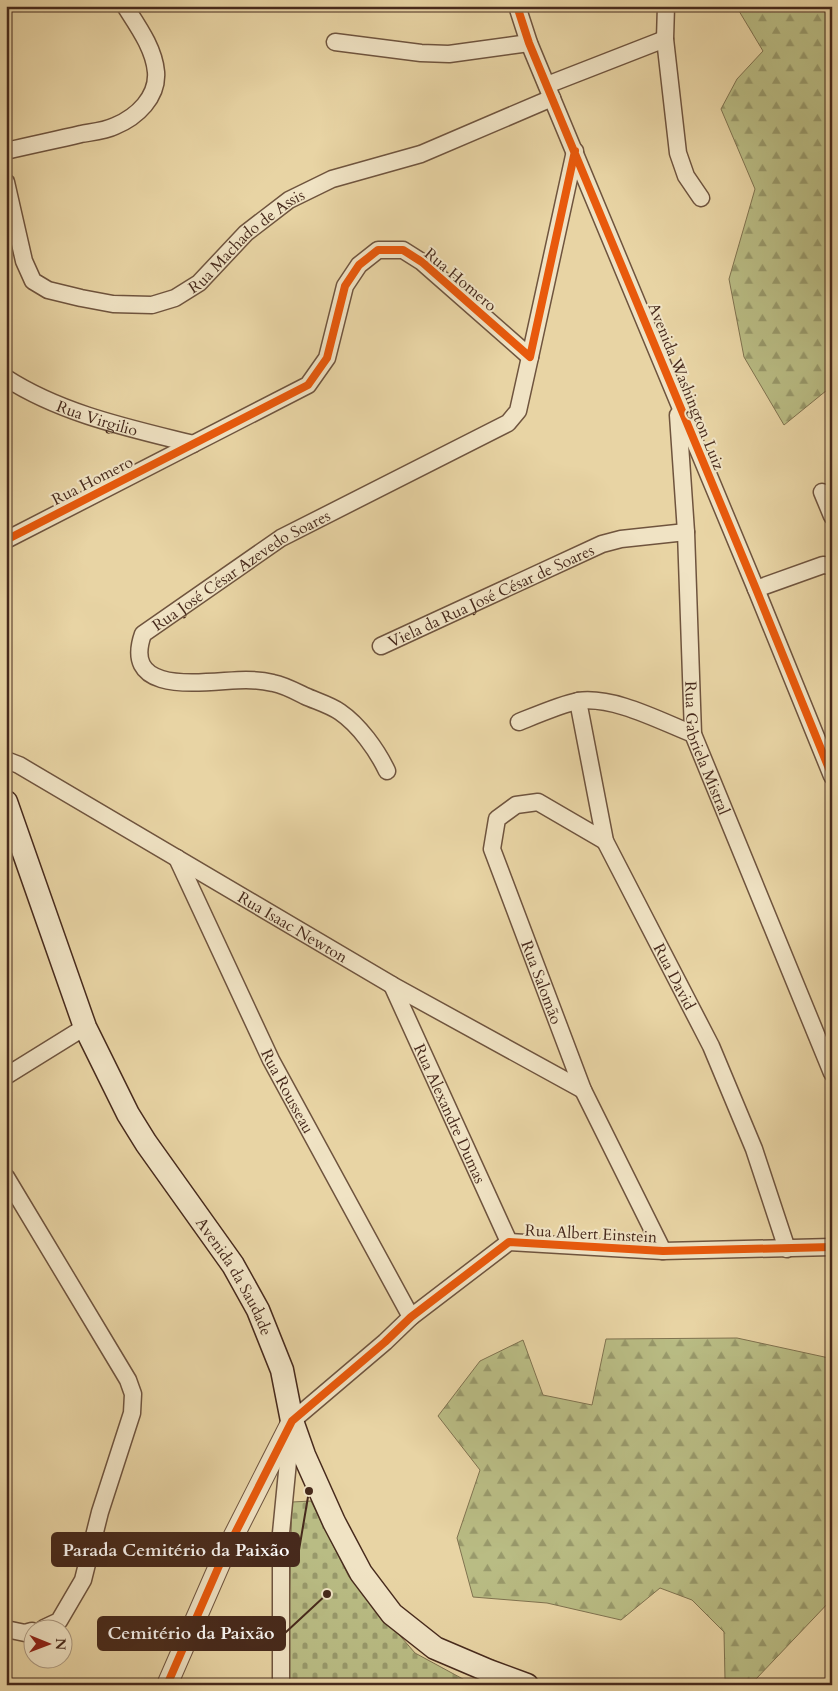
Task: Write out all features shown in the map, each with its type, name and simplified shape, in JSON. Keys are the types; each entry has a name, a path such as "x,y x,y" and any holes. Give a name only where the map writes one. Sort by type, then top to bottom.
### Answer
{"main road":[{"name":"Avenida da Saudade","path":"6,802 85,1027 128,1114 146,1143 233,1265 258,1310 282,1370 292,1420 304,1455 334,1522 361,1573 392,1614 435,1648 527,1685"}],"street":[{"path":"6,151 114,127 133,115 148,102 156,85 156,70 147,43 125,6"},
{"name":"Avenida Washington Luiz","path":"517,6 529,43 832,776"},
{"path":"666,6 665,39 678,152 686,176 701,198"},
{"path":"550,91 665,39"},
{"path":"335,42 420,54 449,54 529,43"},
{"name":"Rua Machado de Assis","path":"6,182 24,261 33,281 48,290 81,298 114,304 152,305 175,298 199,283 246,233 289,200 332,179 421,154 550,91"},
{"path":"530,357 575,151"},
{"name":"Rua Homero","path":"6,540 308,385 327,358 345,286 359,265 378,250 403,250 422,262 530,357"},
{"name":"Rua José César Azevedo Soares","path":"387,771 383,761 361,731 340,711 274,683 248,680 174,683 154,676 141,664 139,648 143,634 281,538 508,424 518,411 530,357"},
{"name":"Rua Virgilio","path":"6,378 25,391 73,411 193,444"},
{"name":"Rua Gabriela Mistral","path":"678,402 686,532 693,734 832,1073"},
{"path":"822,492 832,516"},
{"name":"Viela da Rua José César de Soares","path":"381,646 602,544 621,539 686,532"},
{"path":"756,589 822,565 832,566"},
{"path":"519,722 578,701 605,702 693,734"},
{"name":"Rua David","path":"578,701 605,841 711,1046 754,1149 787,1249"},
{"name":"Rua Isaac Newton","path":"6,760 19,765 392,985 583,1090"},
{"name":"Rua Salomão","path":"605,841 538,802 516,805 497,819 492,849 583,1090 663,1251"},
{"name":"Rua Rousseau","path":"177,858 271,1060 411,1317"},
{"name":"Rua Alexandre Dumas","path":"392,985 509,1242"},
{"path":"6,1076 85,1027"},
{"path":"6,1177 124,1373 133,1394 132,1413 100,1512 83,1580 61,1618"},
{"name":"Rua Albert Einstein","path":"292,1420 385,1342 411,1317 509,1242 663,1251 832,1247"},
{"path":"167,1685 222,1559 292,1420"},
{"path":"281,1685 281,1533 292,1420"},
{"path":"6,1629 22,1632"}],"green space":[{"path":"736,6 832,6 832,386 784,425 744,357 729,279 755,189 721,109 737,79 763,51"},
{"path":"737,1338 829,1358 832,1362 832,1599 756,1679 725,1679 724,1632 692,1600 660,1588 621,1620 547,1603 473,1597 457,1538 480,1470 438,1416 480,1361 523,1340 543,1395 592,1405 606,1339"},
{"path":"311,1501 349,1577 415,1653 474,1685 289,1685 292,1502"}],"cycle path":[{"path":"517,6 529,43 832,776"},
{"path":"6,540 308,385 327,358 345,286 359,265 378,250 403,250 422,262 530,357 575,151"},
{"path":"167,1685 222,1559 292,1421 385,1342 411,1317 509,1242 663,1251 832,1247"}],"place":[{"name":"Parada Cemitério da Paixão","path":"309,1491"},
{"name":"Cemitério da Paixão","path":"327,1594"}]}
